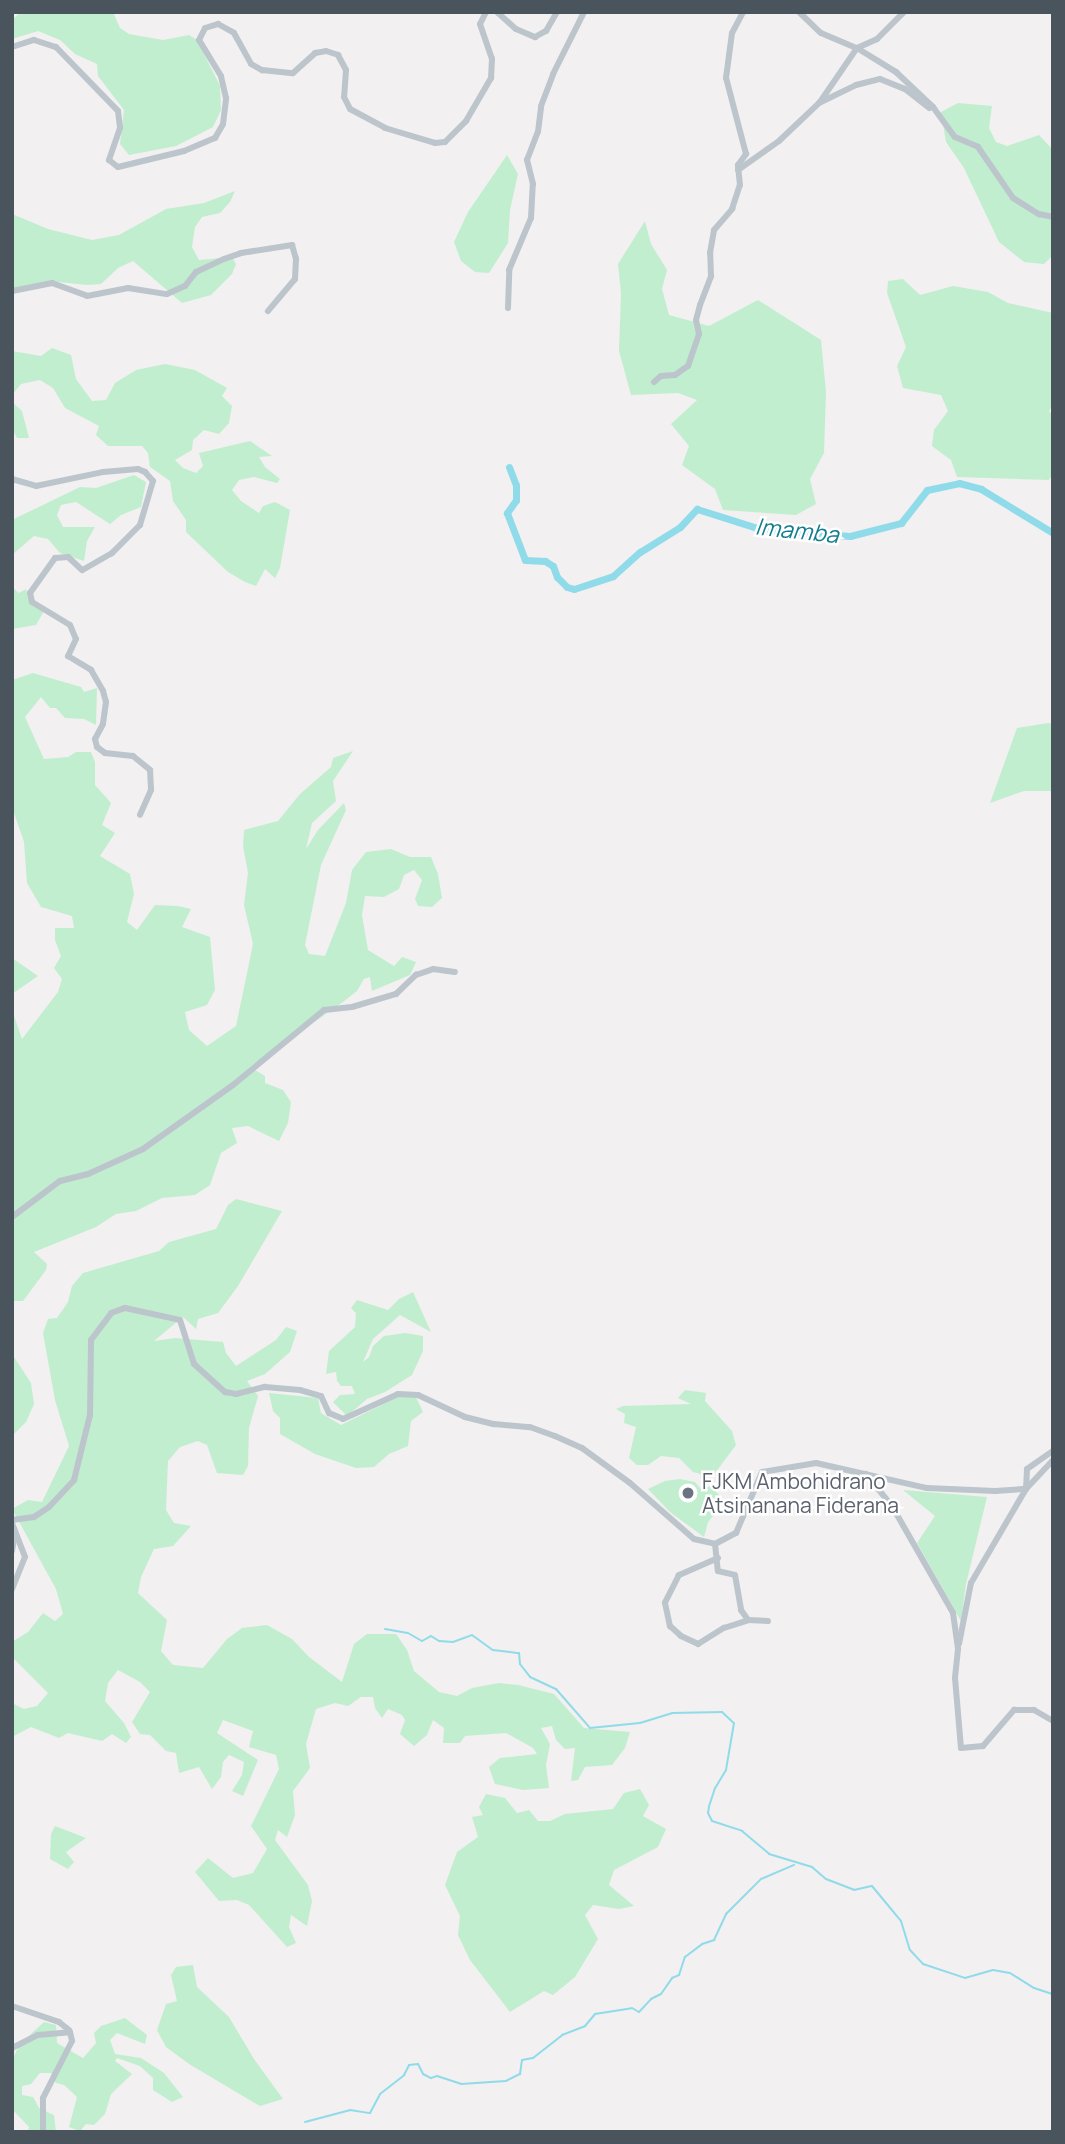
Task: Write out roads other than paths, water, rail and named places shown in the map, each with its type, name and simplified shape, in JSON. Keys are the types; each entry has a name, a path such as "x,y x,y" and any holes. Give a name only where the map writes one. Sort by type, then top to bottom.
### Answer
{"street":[{"path":"12,47 34,40 56,47 118,111 120,128 109,160 118,167 184,151 215,138 223,124 226,98 221,76 200,40 205,28 218,24 234,33 251,64 262,71 293,73 320,51 338,55 346,70 344,97 350,109 384,128 431,142 445,142 466,121 491,78 491,52 480,24 486,12"},
{"path":"497,12 516,29 536,37 546,31 557,12"},
{"path":"508,308 509,270 531,218 533,184 527,160 538,132 541,106 553,74 584,12"},
{"path":"654,382 661,376 675,375 688,366 699,334 696,320 699,305 711,276 714,230 732,209 740,185 738,170 746,154 726,78 732,33 743,12"},
{"path":"799,12 821,33 857,48 897,72 955,137 978,147 1013,198 1039,214 1053,218"},
{"path":"738,170 779,141 819,103 857,48 877,39 904,12"},
{"path":"819,103 856,85 880,79 905,89 939,116"},
{"path":"12,291 52,283 87,296 128,288 167,293 185,286 196,272 224,259 241,253 292,244 296,259 295,279 268,311"},
{"path":"12,480 36,486 103,472 138,469 153,481 140,525 112,553 82,570 68,557 55,558 30,593 32,602 70,625 76,639 68,656 91,670 103,691 106,702 103,724 95,739 97,747 105,752 133,756 150,770 151,790 140,815"},
{"path":"12,1217 60,1181 88,1174 143,1149 233,1085 324,1010 352,1007 396,994 416,975 433,969 455,972"},
{"path":"12,1523 34,1517 74,1480 90,1415 91,1340 111,1313 125,1308 180,1320 194,1364 225,1392 236,1394 265,1387 300,1390 321,1396 329,1413 343,1419 398,1394 418,1395 465,1417 494,1424 530,1427 555,1436 582,1448 630,1483 694,1539 715,1544 736,1533 762,1472 816,1463 961,1492 1026,1489"},
{"path":"1026,1489 1027,1469 1053,1451"},
{"path":"1053,1460 1026,1489 971,1583 955,1678 961,1748 983,1746 1014,1710 1034,1710 1053,1721"},
{"path":"866,1475 892,1506 953,1613 958,1649"},
{"path":"12,1523 16,1539 12,1551"},
{"path":"12,1523 25,1557 12,1590"},
{"path":"715,1544 718,1571 735,1575 741,1610 748,1620"},
{"path":"718,1558 679,1575 665,1603 670,1626 681,1636 698,1644 724,1628 748,1620 768,1621"},
{"path":"12,2006 59,2022 70,2032 72,2041 43,2098 43,2132"},
{"path":"12,2048 37,2035 70,2032"}],"waterway":[{"name":"Imamba","path":"509,467 516,485 516,500 507,513 525,560 545,561 553,566 557,577 567,587 574,589 613,576 640,552 680,527 697,509 760,529 850,536 901,523 927,490 959,483 981,489 1053,533"},
{"path":"385,1629 408,1633 422,1641 431,1636 439,1641 453,1642 472,1635 493,1650 519,1653 520,1664 530,1677 556,1689 590,1728 640,1723 672,1713 722,1712 734,1723 726,1770 715,1788 709,1807 708,1813 712,1821 742,1831 769,1854 812,1867 826,1879 854,1890 872,1886 901,1921 910,1950 923,1964 965,1978 993,1970 1010,1973 1034,1988 1053,1994"},
{"path":"305,2122 350,2110 370,2113 380,2094 404,2075 409,2065 418,2064 423,2074 431,2078 437,2076 461,2084 506,2081 520,2074 522,2060 533,2058 562,2035 585,2026 595,2014 632,2008 639,2012 651,1999 661,1994 672,1978 679,1975 685,1957 702,1944 714,1940 726,1914 761,1879 794,1865"}],"place":[{"name":"FJKM Ambohidrano Atsinanana Fiderana","path":"688,1493"}]}
